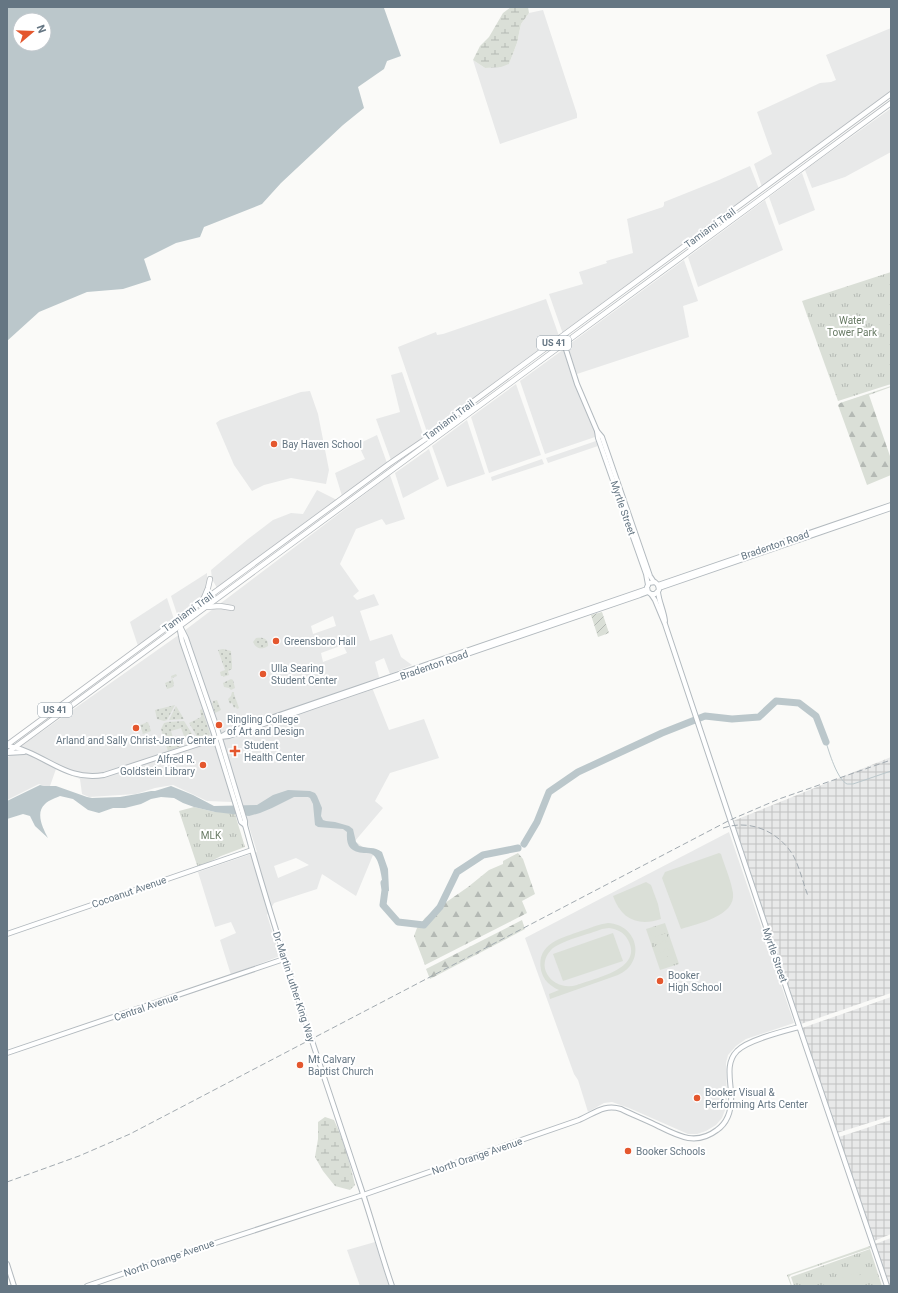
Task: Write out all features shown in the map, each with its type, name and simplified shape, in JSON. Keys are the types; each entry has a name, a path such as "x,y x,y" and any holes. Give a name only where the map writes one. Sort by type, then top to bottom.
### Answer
{"main road":[{"name":"Tamiami Trail","path":"7,746 389,464 427,438 463,409 891,94"},
{"name":"Tamiami Trail","path":"7,754 891,103"},
{"path":"870,110 871,118"},
{"path":"202,602 210,579"},
{"path":"205,608 220,606 232,608"},
{"path":"139,656 148,641"},
{"path":"128,664 136,655 137,650"}],"street":[{"name":"Myrtle Street","path":"562,337 577,384 597,431 598,438 646,574 648,590 655,600 665,624 887,1286"},
{"name":"Myrtle Street","path":"597,431 602,437 650,576 657,587 664,613 665,624"},
{"name":"Bradenton Road","path":"657,587 891,505"},
{"name":"Bradenton Road","path":"657,587 891,508"},
{"name":"Bradenton Road","path":"648,590 651,582 657,587"},
{"name":"Bradenton Road","path":"7,746 16,747 42,758 67,772 80,776 93,777 107,775 218,738 227,733 298,707 648,590 655,594 657,587"},
{"name":"Dr Martin Luther King Way","path":"177,620 179,627 186,638 244,822 284,959 392,1286"},
{"name":"Bradenton Road","path":"7,754 27,752"},
{"name":"Cocoanut Avenue","path":"7,934 252,850"},
{"name":"Central Avenue","path":"7,1053 284,959"},
{"name":"North Orange Avenue","path":"87,1286 363,1195 579,1120 606,1107 621,1109 683,1137 701,1138 719,1129 725,1122 729,1113 731,1104 730,1068 732,1059 737,1050 750,1043 799,1027"},
{"path":"7,1264 14,1286"}],"shaded area":[{"path":"7,7 385,7 384,8 401,56 387,61 384,69 358,87 364,108 343,125 281,183 262,204 204,227 200,237 176,243 144,259 151,280 123,289 87,292 39,312 7,341"},
{"path":"543,10 577,114 577,118 500,144 473,60 485,68 509,64 517,43 521,24 529,13"},
{"path":"891,28 891,92 762,187 754,164 772,154 757,112 820,83 836,80 826,55"},
{"path":"890,109 891,152 845,177 812,188 805,170"},
{"path":"750,166 759,189 563,334 549,294 583,284 579,272 607,263 606,261 633,253 627,219 663,207 664,202"},
{"path":"802,173 815,210 779,225 769,197"},
{"path":"765,200 783,250 698,287 688,257"},
{"path":"684,260 698,301 683,306 689,337 577,374 567,346"},
{"path":"546,299 559,336 428,435 398,347 436,332 437,335 443,334"},
{"path":"564,349 575,385 595,431 595,437 545,454 520,381"},
{"path":"402,372 424,437 391,460 376,419 400,412 391,375"},
{"path":"516,384 541,455 489,473 471,417"},
{"name":"Bay Haven School","path":"310,391 318,414 329,470 326,484 291,478 264,485 252,491 234,465 216,423 220,420 301,392"},
{"path":"467,420 485,474 447,487 432,446"},
{"path":"377,435 387,463 342,496 335,473 365,459 358,444"},
{"path":"596,441 598,446 548,463 546,458"},
{"path":"429,449 439,479 403,498 395,473"},
{"path":"542,459 544,464 492,481 491,477"},
{"name":"Ringling College of Art and Design","path":"390,475 405,519 386,525 382,519 356,529 340,564 359,591 353,596 357,600 374,594 379,605 360,611 370,641 392,634 401,657 412,665 390,674 384,658 375,662 379,677 373,690 389,730 424,719 439,758 390,773 375,801 383,808 355,841 373,855 356,896 322,874 317,889 274,903 267,915 280,956 231,975 220,940 236,933 231,922 215,927 198,872 257,852 247,820 232,802 207,801 173,785 155,788 136,794 89,797 82,794 80,779 56,769 50,786 39,784 7,800 7,758 20,747 180,634","holes":["333,616 336,626 313,634 311,626","343,645 347,653 323,662 321,653","296,858 309,865 278,878 274,866"]},
{"path":"317,490 337,500 217,588 212,579 211,570 273,520 291,513 303,514"},
{"path":"207,573 206,588 200,600 178,617 171,596"},
{"path":"167,598 174,619 138,646 130,622"},
{"path":"891,757 891,993 801,1024 733,821"},
{"path":"40,785 56,786 92,798 120,797 155,791 171,786 214,806 257,805 273,795 288,790 310,791 315,793 317,796 322,808 321,816 323,820 349,826 353,829 356,842 359,846 376,849 382,852 388,869 389,891 383,891 378,861 373,855 352,850 348,845 347,832 343,829 318,827 315,825 313,804 308,797 294,797 272,808 249,816 215,812 194,807 174,798 161,797 151,799 141,804 125,808 113,808 99,813 88,810 73,799 60,796 50,800 42,808 40,816 41,821 48,838 35,826 30,816 23,814 7,819 7,801"},
{"name":"Booker High School","path":"729,832 794,1023 746,1039 736,1046 728,1055 726,1063 727,1105 722,1118 716,1125 706,1131 697,1134 688,1134 612,1102 604,1103 588,1112 578,1080 574,1074 525,938"},
{"path":"891,997 891,1116 837,1133 802,1028"},
{"path":"891,1120 891,1234 874,1241 839,1137"},
{"path":"891,1238 891,1286 889,1286 875,1244"},
{"path":"375,1242 389,1286 360,1286 347,1250"}],"green space":[{"path":"511,7 528,7 529,13 521,24 517,43 509,64 501,67 485,68 473,60 480,46 489,37 503,13"},
{"name":"Water Tower Park","path":"891,272 891,384 838,401 802,301"},
{"path":"891,386 869,395 891,459 891,475 867,485 838,405 840,403"},
{"path":"602,612 609,633 598,637 591,615"},
{"path":"256,638 263,638 266,640 268,646 261,648 257,647 253,642"},
{"path":"223,649 231,651 232,669 228,671 229,675 223,677 221,676 220,672 225,670 218,650"},
{"path":"176,674 177,676 172,678 174,683 173,687 167,689 165,683 172,680 171,676"},
{"path":"231,679 233,680 235,688 231,690 224,687 223,683"},
{"path":"232,692 234,692 239,708 237,709 236,707 234,708 232,703 230,704 228,699"},
{"path":"217,700 221,710 215,713 212,703 213,701"},
{"path":"175,705 167,720 164,721 157,719 155,710"},
{"path":"176,706 184,719 169,720"},
{"path":"202,709 210,734 199,740 189,723 201,717 200,710"},
{"path":"184,721 196,740 187,744 181,728 171,731 175,744 181,742 182,746 168,751 161,729 164,723"},
{"path":"148,722 151,731 143,734 140,725"},
{"name":"MLK","path":"194,807 215,812 234,811 245,847 221,856 198,868 179,811"},
{"path":"518,853 523,859 535,894 522,901 527,913 425,965 414,936 417,928 425,918 489,870 503,864 503,861"},
{"path":"719,853 721,854 731,883 733,893 732,901 728,908 714,918 681,929 662,878 665,872"},
{"path":"646,882 651,885 658,904 661,919 645,922 631,919 626,915 616,904 613,896"},
{"path":"522,920 525,929 430,979 426,969"},
{"path":"608,923 618,925 627,930 632,937 635,945 633,962 627,969 618,975 550,999 549,994 559,990 547,982 542,974 542,954 546,948 552,943 566,936 594,926","holes":["609,928 622,933 628,940 631,950 629,958 624,965 615,971 577,985 561,985 554,982 549,977 545,964 546,957 551,950 567,941"]},
{"path":"665,923 679,964 660,970 646,929"},
{"path":"663,926 665,932 652,936 650,930"},
{"path":"613,933 623,961 563,981 553,954"},
{"path":"666,933 668,939 655,944 653,938"},
{"path":"668,941 670,947 657,952 655,946"},
{"path":"671,949 673,955 660,959 658,954"},
{"path":"673,957 675,963 663,967 661,961"},
{"path":"325,1117 334,1120 344,1144 355,1185 350,1190 335,1186 323,1171 315,1157 318,1139 318,1122"},
{"path":"870,1246 871,1248 791,1275 789,1277 791,1286 787,1275"},
{"path":"870,1249 882,1286 794,1286 791,1277"},
{"path":"859,1272 863,1286 819,1286"}],"waterway":[{"path":"524,844 537,822 549,792 578,772 662,733 705,716 732,719 759,717 776,701 799,703 816,716 826,742"},
{"path":"826,742 837,771 843,781 847,784 853,784 891,771"},
{"path":"384,883 385,890 383,905 398,922 424,925 440,907 457,872 483,855 518,848"}],"railway":[{"path":"7,1182 79,1156 130,1134 730,820 779,799 891,760"},
{"path":"723,828 743,825 753,826 762,829 780,839 793,855 800,870 808,896"}],"place":[{"name":"Bay Haven School","path":"274,444"},
{"name":"Greensboro Hall","path":"276,641"},
{"name":"Ulla Searing Student Center","path":"263,674"},
{"name":"Ringling College of Art and Design","path":"219,725"},
{"name":"Arland and Sally Christ-Janer Center","path":"136,728"},
{"name":"Student Health Center","path":"235,751"},
{"name":"Alfred R. Goldstein Library","path":"203,765"},
{"name":"Booker High School","path":"660,981"},
{"name":"Mt Calvary Baptist Church","path":"300,1065"},
{"name":"Booker Visual & Performing Arts Center","path":"697,1098"},
{"name":"Booker Schools","path":"628,1151"}]}
